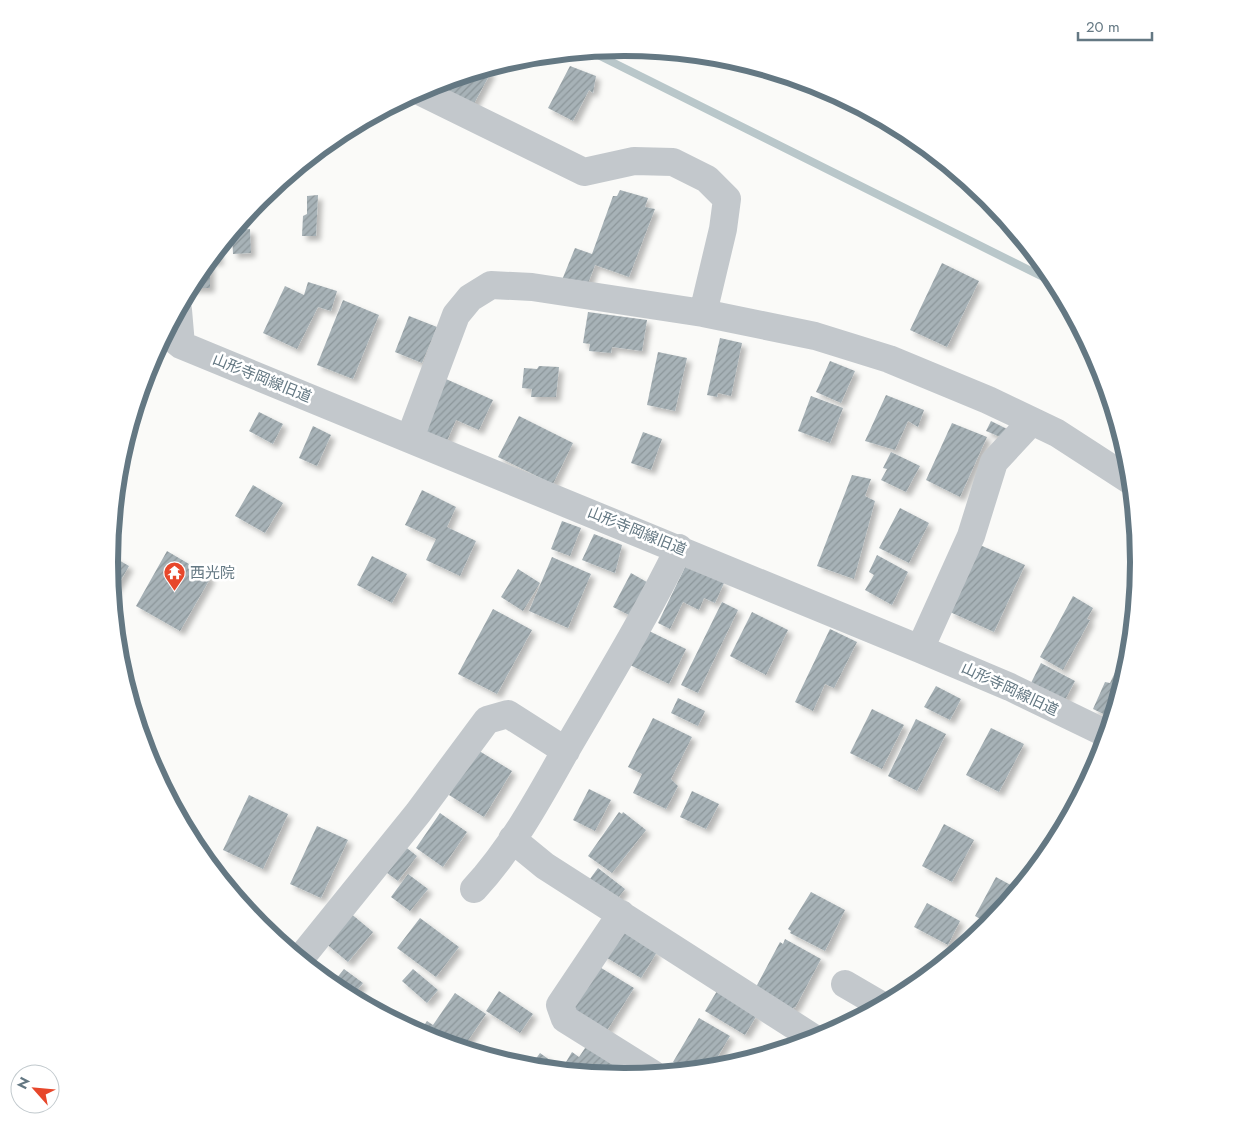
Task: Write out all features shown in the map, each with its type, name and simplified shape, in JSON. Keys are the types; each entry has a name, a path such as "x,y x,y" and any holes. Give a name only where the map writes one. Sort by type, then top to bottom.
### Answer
{"street":[{"path":"428,96 584,172 634,161 673,162 706,179 727,198 723,229 704,313"},
{"path":"410,438 456,314 470,298 491,285 532,287 704,313 815,336 889,359 988,400 1057,433 1122,476"},
{"name":"山形寺岡線旧道","path":"173,339 1010,687 1101,731"},
{"path":"920,649 972,536 994,462 1032,421"},
{"path":"474,889 493,868 545,788 654,600 679,548"},
{"path":"305,953 418,813 487,720 508,714 566,751"},
{"path":"512,839 545,866 806,1033"},
{"path":"621,914 560,1005 565,1019 643,1067"},
{"path":"845,984 874,1002"}],"building":[{"path":"570,66 596,76 593,93 589,90 573,121 548,108"},
{"path":"490,74 469,113 437,98 440,91"},
{"path":"620,190 648,198 645,207 655,209 629,277 595,265 586,289 562,280 575,248 592,254 613,196 617,196"},
{"path":"318,195 316,236 302,236 303,216 307,214 307,196"},
{"path":"244,229 250,229 251,253 233,254 232,243"},
{"path":"942,263 979,281 947,347 910,330"},
{"path":"210,272 210,288 199,288"},
{"path":"308,282 337,291 331,311 318,307 297,349 263,333 285,286 304,295"},
{"path":"343,300 379,315 353,379 317,365"},
{"path":"588,312 647,320 642,351 612,347 611,353 589,351 590,344 583,343"},
{"path":"409,316 437,327 422,363 395,352"},
{"path":"720,338 742,343 731,396 718,393 717,397 707,395"},
{"path":"658,352 687,358 675,411 647,405"},
{"path":"830,361 855,371 841,403 816,392"},
{"path":"539,366 559,367 556,397 531,397 532,389 522,388 524,368 537,369"},
{"path":"446,379 493,400 479,430 456,420 447,441 423,431"},
{"path":"886,395 924,410 918,427 908,421 895,450 865,441"},
{"path":"811,396 843,408 830,443 798,431"},
{"path":"259,412 283,424 273,444 249,431"},
{"path":"519,416 573,443 553,484 498,457"},
{"path":"991,421 1009,430 1005,439 986,431"},
{"path":"952,423 987,437 960,497 926,480"},
{"path":"313,426 331,435 317,466 299,458"},
{"path":"643,432 662,439 651,470 631,463"},
{"path":"891,452 920,466 906,492 881,480 887,469 883,468"},
{"path":"852,475 871,479 865,496 875,501 854,579 817,566"},
{"path":"253,485 283,503 265,533 235,516"},
{"path":"422,490 456,507 447,527 476,541 460,576 426,560 436,539 405,525"},
{"path":"900,508 929,523 909,563 879,548"},
{"path":"562,521 581,528 570,556 551,549"},
{"path":"594,534 622,545 615,573 582,560"},
{"path":"980,545 1025,565 994,632 950,612"},
{"name":"西光院","path":"167,551 211,577 180,631 136,606"},
{"path":"877,555 908,572 892,605 865,590 874,575 869,572"},
{"path":"372,556 407,574 392,603 357,585"},
{"path":"552,557 591,574 568,628 529,611"},
{"path":"118,560 129,566 119,584"},
{"path":"686,565 724,583 715,603 704,598 699,610 683,602 670,629 658,623"},
{"path":"518,569 540,583 523,611 501,597"},
{"path":"631,573 652,585 635,618 613,607"},
{"path":"1073,596 1093,608 1087,619 1090,620 1063,670 1040,657"},
{"path":"722,602 738,610 698,693 681,685"},
{"path":"493,609 532,630 497,694 458,674"},
{"path":"752,612 788,630 766,675 730,656"},
{"path":"830,629 857,642 834,688 825,684 813,711 795,702"},
{"path":"647,630 686,649 669,684 630,665"},
{"path":"1041,663 1075,681 1065,700 1031,683"},
{"path":"1120,663 1106,715 1093,709 1105,682 1110,683"},
{"path":"936,686 961,699 950,720 924,707"},
{"path":"678,698 705,711 698,726 671,713"},
{"path":"872,709 904,725 882,769 850,753"},
{"path":"653,718 692,737 671,779 678,786 666,809 633,793 642,774 628,767"},
{"path":"916,719 946,734 917,791 888,776"},
{"path":"991,728 1024,744 999,792 966,775"},
{"path":"476,749 512,771 484,817 449,795"},
{"path":"589,789 611,800 595,831 573,820"},
{"path":"692,791 719,804 706,829 680,817"},
{"path":"249,795 288,814 263,869 223,850"},
{"path":"619,812 622,814 623,812 646,830 612,873 588,856"},
{"path":"440,813 467,832 443,867 416,848"},
{"path":"944,824 974,840 952,882 922,866"},
{"path":"317,826 348,840 321,898 290,884"},
{"path":"403,845 417,856 398,881 383,870"},
{"path":"598,868 625,889 613,904 587,883"},
{"path":"408,874 428,889 410,911 391,897"},
{"path":"996,877 1012,886 982,920 975,916"},
{"path":"811,892 845,910 825,951 790,933 791,931 788,929"},
{"path":"927,903 960,921 948,945 914,927"},
{"path":"349,912 373,932 348,962 324,942"},
{"path":"420,918 459,947 436,977 397,948"},
{"path":"617,928 657,952 641,978 602,955"},
{"path":"785,939 821,959 795,1008 790,1013 756,987 780,942 783,944"},
{"path":"598,966 634,988 606,1032 571,1009"},
{"path":"344,969 363,983 357,991 337,978"},
{"path":"413,969 438,990 427,1003 402,981"},
{"path":"499,991 533,1014 520,1033 486,1011"},
{"path":"717,991 757,1015 745,1035 705,1011"},
{"path":"455,993 486,1014 467,1043 424,1026 427,1021 433,1025"},
{"path":"699,1018 730,1036 716,1059 677,1065 673,1062"},
{"path":"591,1039 621,1058 614,1068 565,1064 572,1052 579,1057"},
{"path":"540,1053 553,1062 535,1060"}],"waterway":[{"path":"601,57 1041,276"}],"place":[{"name":"西光院","path":"174,592"}]}
